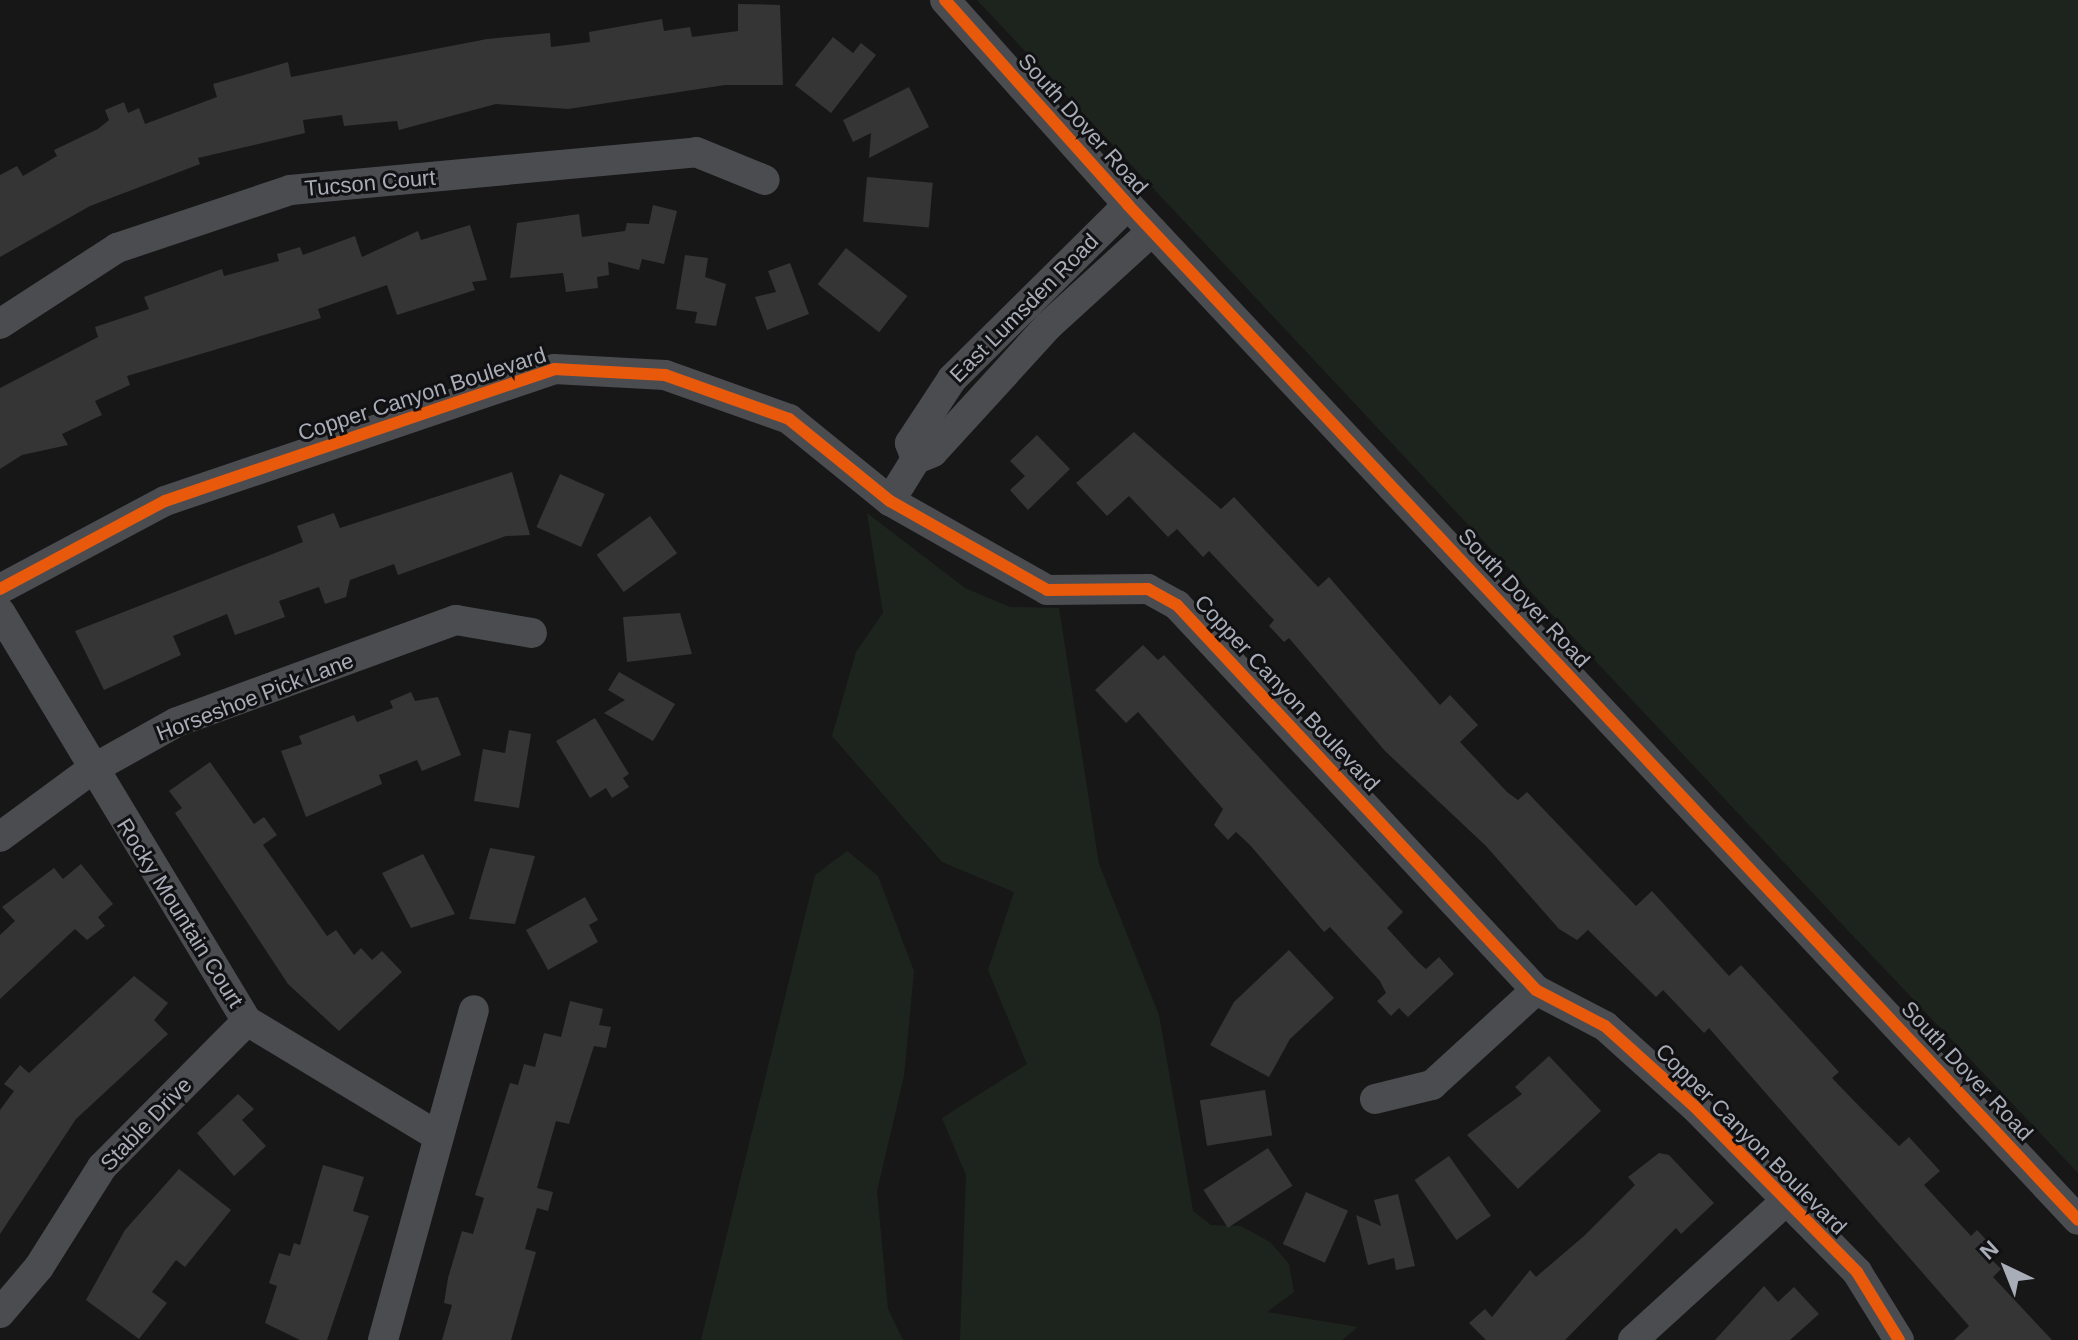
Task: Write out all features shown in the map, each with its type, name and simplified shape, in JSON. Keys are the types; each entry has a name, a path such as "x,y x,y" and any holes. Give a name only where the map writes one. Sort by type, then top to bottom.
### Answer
{"street":[{"name":"South Dover Road","path":"945,0 1152,231 2078,1220"},
{"name":"Tucson Court","path":"0,324 117,248 290,190 696,152 765,180"},
{"name":"East Lumsden Road","path":"916,459 910,443 952,379 1128,205"},
{"name":"East Lumsden Road","path":"890,501 916,459 933,452 1048,326 1152,231"},
{"name":"Copper Canyon Boulevard","path":"0,589 165,501 554,369 665,375 789,419 890,501 1047,590 1148,589 1177,605 1536,990 1605,1026 1857,1272 1899,1340"},
{"name":"Rocky Mountain Court","path":"0,612 91,770 247,1021 438,1136"},
{"name":"Horseshoe Pick Lane","path":"0,837 91,770 177,722 456,620 532,633"},
{"path":"1375,1099 1432,1085 1536,990"},
{"path":"383,1340 474,1010"},
{"name":"Stable Drive","path":"0,1313 39,1267 102,1167 247,1021"},
{"path":"1633,1340 1786,1201"}],"shaded area":[{"path":"977,0 2078,0 2078,1173 1838,920"},
{"path":"867,513 965,588 1010,607 1059,608 1099,864 1159,1015 1193,1211 1211,1225 1241,1226 1270,1242 1289,1264 1294,1292 1267,1312 1358,1327 1342,1340 960,1340 966,1175 942,1118 1027,1064 988,970 1014,892 942,862 832,736 856,652 883,613"},
{"path":"847,851 878,876 914,971 904,1076 877,1191 888,1309 903,1340 701,1340 815,875"}],"building":[{"path":"738,4 780,5 783,85 725,85 568,109 496,104 399,130 397,121 344,126 342,115 303,120 305,133 198,158 200,164 90,206 0,257 0,175 17,166 23,176 57,156 54,150 98,129 109,120 105,110 124,102 128,113 139,108 145,124 217,97 213,84 288,62 291,77 487,39 550,33 551,47 590,42 589,32 662,19 664,31 690,27 692,37 738,31"},
{"path":"833,37 853,53 861,43 876,55 831,113 795,85"},
{"path":"909,87 929,127 869,158 871,133 853,142 843,120"},
{"path":"867,177 933,183 929,228 863,222"},
{"path":"653,205 677,211 664,264 642,259 639,270 608,262 609,275 597,277 598,288 566,292 563,273 510,278 517,223 579,214 582,237 625,231 627,223 649,224"},
{"path":"470,225 487,280 472,282 475,290 397,315 387,285 318,309 321,318 127,376 130,385 95,401 102,415 62,434 68,445 22,455 0,469 0,388 98,337 95,327 149,309 144,297 222,269 224,276 279,261 277,254 300,247 303,255 355,236 362,257 418,231 421,240"},
{"path":"846,248 907,296 879,332 818,284"},
{"path":"685,255 708,258 705,277 726,284 716,326 695,323 697,312 676,309"},
{"path":"790,263 809,314 767,330 755,297 776,292 768,271"},
{"path":"1134,432 1221,509 1234,497 1318,587 1329,577 1440,705 1450,695 1478,725 1460,742 1507,792 1518,800 1527,792 1636,906 1652,891 1729,976 1741,965 1839,1072 1832,1078 1858,1105 1899,1146 1909,1137 1940,1171 1924,1185 1971,1236 1977,1230 1994,1248 1987,1255 2001,1269 1993,1277 2052,1340 1954,1340 1969,1326 1709,1028 1704,1033 1663,990 1656,997 1588,930 1577,940 1559,929 1486,846 1385,751 1289,638 1284,642 1269,626 1274,620 1209,551 1203,557 1177,529 1168,537 1129,496 1107,516 1076,483"},
{"path":"1037,435 1070,469 1028,510 1010,490 1025,476 1010,461"},
{"path":"512,472 530,535 506,536 398,575 394,564 350,580 346,597 325,604 319,587 279,601 285,617 235,635 227,614 173,636 181,655 104,690 75,631 303,542 297,526 334,513 340,528"},
{"path":"560,474 605,494 581,547 536,527"},
{"path":"650,516 677,553 624,592 597,555"},
{"path":"680,613 692,654 627,662 623,617"},
{"path":"1143,645 1158,660 1164,655 1403,912 1387,928 1418,962 1426,969 1439,957 1454,974 1408,1017 1399,1008 1391,1016 1377,1001 1386,993 1380,981 1330,927 1324,932 1236,832 1228,840 1214,825 1223,809 1138,712 1126,723 1095,690"},
{"path":"619,672 675,704 653,741 604,713 625,700 608,690"},
{"path":"411,692 415,701 438,697 461,755 422,771 417,760 379,775 382,784 306,817 281,751 302,744 299,736 354,715 357,722 393,708 390,701"},
{"path":"595,718 629,774 623,778 629,787 612,798 606,788 590,798 556,741"},
{"path":"509,730 531,734 519,808 474,801 483,749 505,753"},
{"path":"210,762 254,824 264,817 277,835 263,845 327,936 336,930 354,955 361,948 372,960 382,951 402,972 339,1031 288,984 175,813 182,808 169,791"},
{"path":"490,848 535,856 515,924 469,919"},
{"path":"423,854 455,914 411,928 382,873"},
{"path":"81,864 113,904 98,917 105,926 87,940 75,929 0,999 0,935 15,921 2,907 54,868 63,879"},
{"path":"585,897 598,920 589,925 598,942 548,970 526,930"},
{"path":"1289,950 1334,998 1290,1039 1269,1077 1210,1045 1234,1002"},
{"path":"134,976 168,1003 154,1020 168,1034 76,1119 0,1234 0,1110 14,1091 4,1084 20,1065 29,1073"},
{"path":"570,1001 603,1009 599,1025 611,1027 606,1048 594,1046 569,1124 556,1121 537,1188 553,1192 548,1211 537,1208 525,1249 536,1252 511,1340 442,1340 452,1305 444,1303 448,1278 462,1231 473,1234 484,1198 475,1195 510,1083 518,1085 524,1064 535,1067 544,1033 561,1037"},
{"path":"1549,1056 1601,1111 1518,1189 1467,1135 1522,1094 1515,1087"},
{"path":"1265,1090 1272,1135 1207,1146 1200,1100"},
{"path":"238,1094 254,1109 242,1120 266,1146 234,1176 197,1133"},
{"path":"1268,1148 1293,1186 1228,1228 1203,1190"},
{"path":"1659,1153 1669,1155 1714,1203 1681,1234 1676,1228 1565,1340 1486,1340 1469,1323 1485,1309 1492,1317 1530,1270 1536,1277 1584,1236 1635,1185 1628,1177"},
{"path":"1449,1156 1491,1216 1456,1240 1415,1180"},
{"path":"323,1165 364,1177 353,1211 369,1216 327,1340 300,1340 265,1323 277,1286 269,1283 279,1253 290,1256 294,1243 300,1245"},
{"path":"179,1169 231,1210 185,1267 176,1260 152,1292 167,1303 139,1339 86,1300 125,1230"},
{"path":"1306,1192 1348,1211 1325,1263 1283,1244"},
{"path":"1398,1194 1415,1266 1396,1270 1394,1258 1368,1265 1356,1215 1381,1226 1374,1200"},
{"path":"1764,1286 1778,1302 1794,1287 1819,1314 1790,1340 1715,1340"}],"cycle path":[{"path":"945,0 1128,205 2078,1220"},
{"path":"0,589 165,501 554,369 665,375 789,419 890,501 1047,590 1148,589 1177,605 1536,990 1605,1026 1694,1106 1857,1272 1899,1340"}]}
